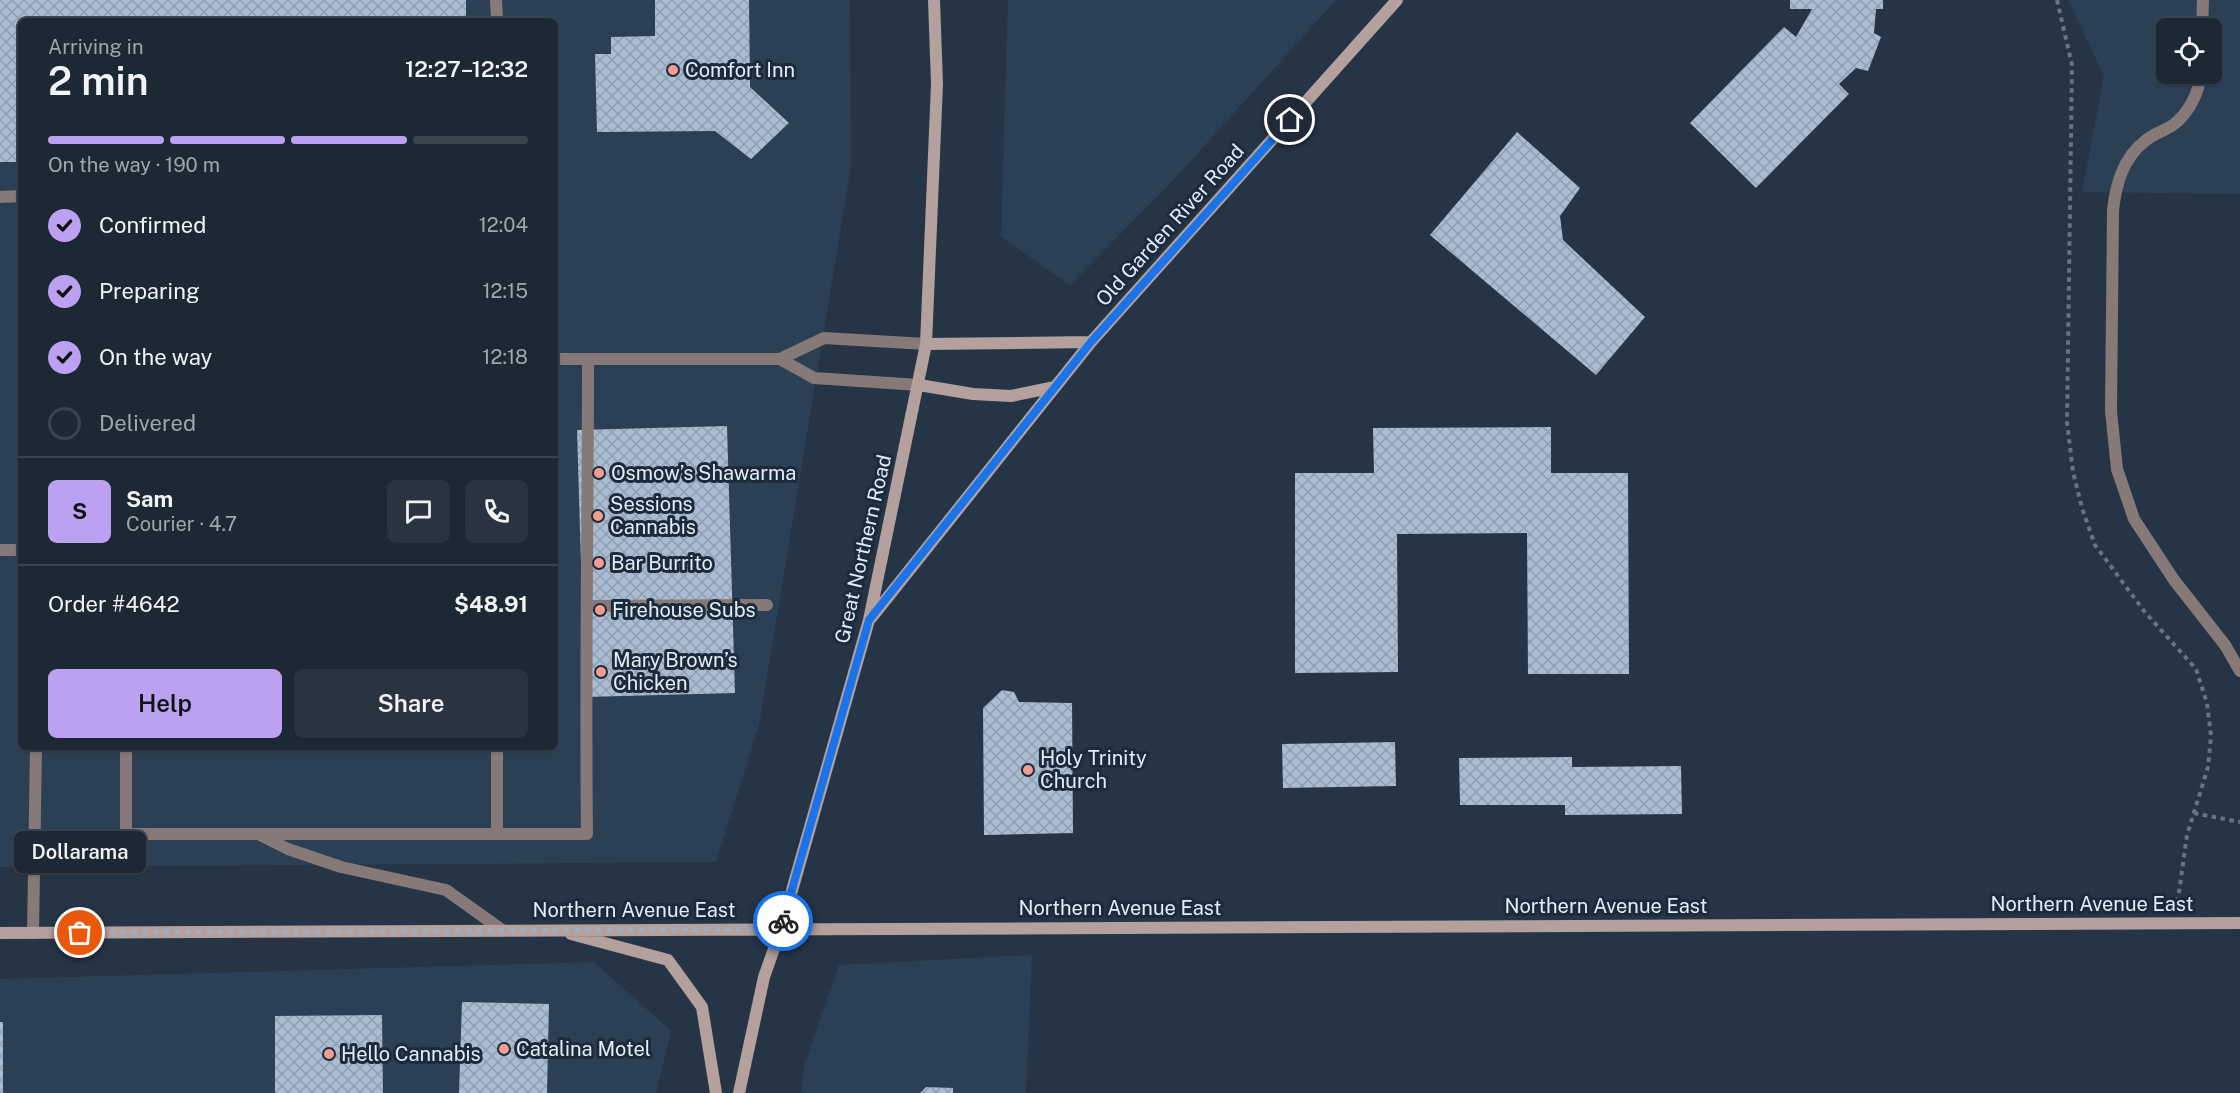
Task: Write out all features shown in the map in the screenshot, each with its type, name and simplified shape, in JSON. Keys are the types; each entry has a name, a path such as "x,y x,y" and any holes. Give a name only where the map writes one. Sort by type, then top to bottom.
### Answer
{"main road":[{"name":"Great Northern Road","path":"739,1093 764,977 781,929 869,620 926,344 937,84 934,0"},
{"name":"Old Garden River Road","path":"869,620 1091,342 1397,0"},
{"path":"926,344 1091,342"},
{"path":"918,385 973,394 1011,396 1055,387"},
{"name":"Northern Avenue East","path":"0,933 2240,923"},
{"path":"552,930 668,960 702,1006 716,1093"}],"lane":[{"path":"496,0 496,18"},
{"path":"2202,18 2203,0"},
{"path":"2199,84 2184,117 2173,126 2145,141 2128,158 2116,183 2113,210 2111,411 2117,469 2134,519 2174,580 2225,645 2240,671"},
{"path":"0,197 18,196"},
{"path":"558,358 780,358 824,338 926,344"},
{"path":"126,750 126,834 587,834 585,697 588,606 588,358"},
{"path":"780,358 814,378 918,385"},
{"path":"0,550 18,550"},
{"path":"588,606 768,604"},
{"path":"33,933 36,750"},
{"path":"497,750 497,834"},
{"path":"256,834 288,849 341,867 446,890 502,930"}],"path":[{"path":"2174,923 2187,835 2194,813 2240,822"}],"shaded area":[{"path":"0,0 850,0 851,166 759,725 716,862 0,867"},
{"path":"1008,0 1336,0 1167,187 1070,285 1001,237"},
{"path":"2068,0 2240,0 2240,194 2082,192 2104,76"},
{"path":"1032,955 1026,1093 801,1093 805,1063 839,965"},
{"path":"594,962 671,1031 656,1093 0,1093 0,979"}],"building":[{"path":"0,0 466,0 466,18 18,18 18,162 0,162"},
{"name":"Comfort Inn","path":"655,0 749,0 750,87 789,123 751,159 715,131 597,132 595,54 611,54 611,37 655,36"},
{"path":"1790,0 1883,0 1883,9 1876,9 1874,33 1881,37 1868,71 1856,68 1839,84 1849,94 1756,188 1690,123 1784,27 1796,37 1812,9 1790,9"},
{"path":"1517,132 1580,188 1560,216 1563,240 1645,317 1596,375 1430,235"},
{"path":"727,426 735,693 585,697 577,430"},
{"path":"1551,427 1551,473 1628,473 1629,674 1528,674 1527,533 1397,534 1398,672 1295,673 1295,473 1374,473 1373,428"},
{"name":"Holy Trinity Church","path":"1002,690 1014,692 1019,702 1072,703 1073,833 984,835 983,708"},
{"path":"1395,742 1396,786 1283,788 1282,744"},
{"path":"1572,757 1572,767 1681,766 1682,814 1565,815 1565,805 1460,805 1459,758"},
{"name":"Catalina Motel","path":"462,1002 549,1004 547,1093 459,1093"},
{"name":"Hello Cannabis","path":"382,1015 383,1093 275,1093 275,1016"},
{"path":"0,1022 3,1022 3,1093 0,1093"},
{"path":"926,1087 953,1088 953,1093 920,1093"}],"way so far":[{"path":"80,933 781,929 783,921"}],"place":[{"name":"Comfort Inn","path":"673,70"},
{"name":"Osmow’s Shawarma","path":"599,473"},
{"name":"Sessions Cannabis","path":"598,516"},
{"name":"Bar Burrito","path":"599,563"},
{"name":"Firehouse Subs","path":"600,610"},
{"name":"Mary Brown’s Chicken","path":"601,672"},
{"name":"Holy Trinity Church","path":"1028,770"},
{"name":"Dollarama","path":"80,933"},
{"name":"Catalina Motel","path":"504,1049"},
{"name":"Hello Cannabis","path":"329,1054"}],"route":[{"path":"783,921 869,620 1091,342 1290,120"}]}
